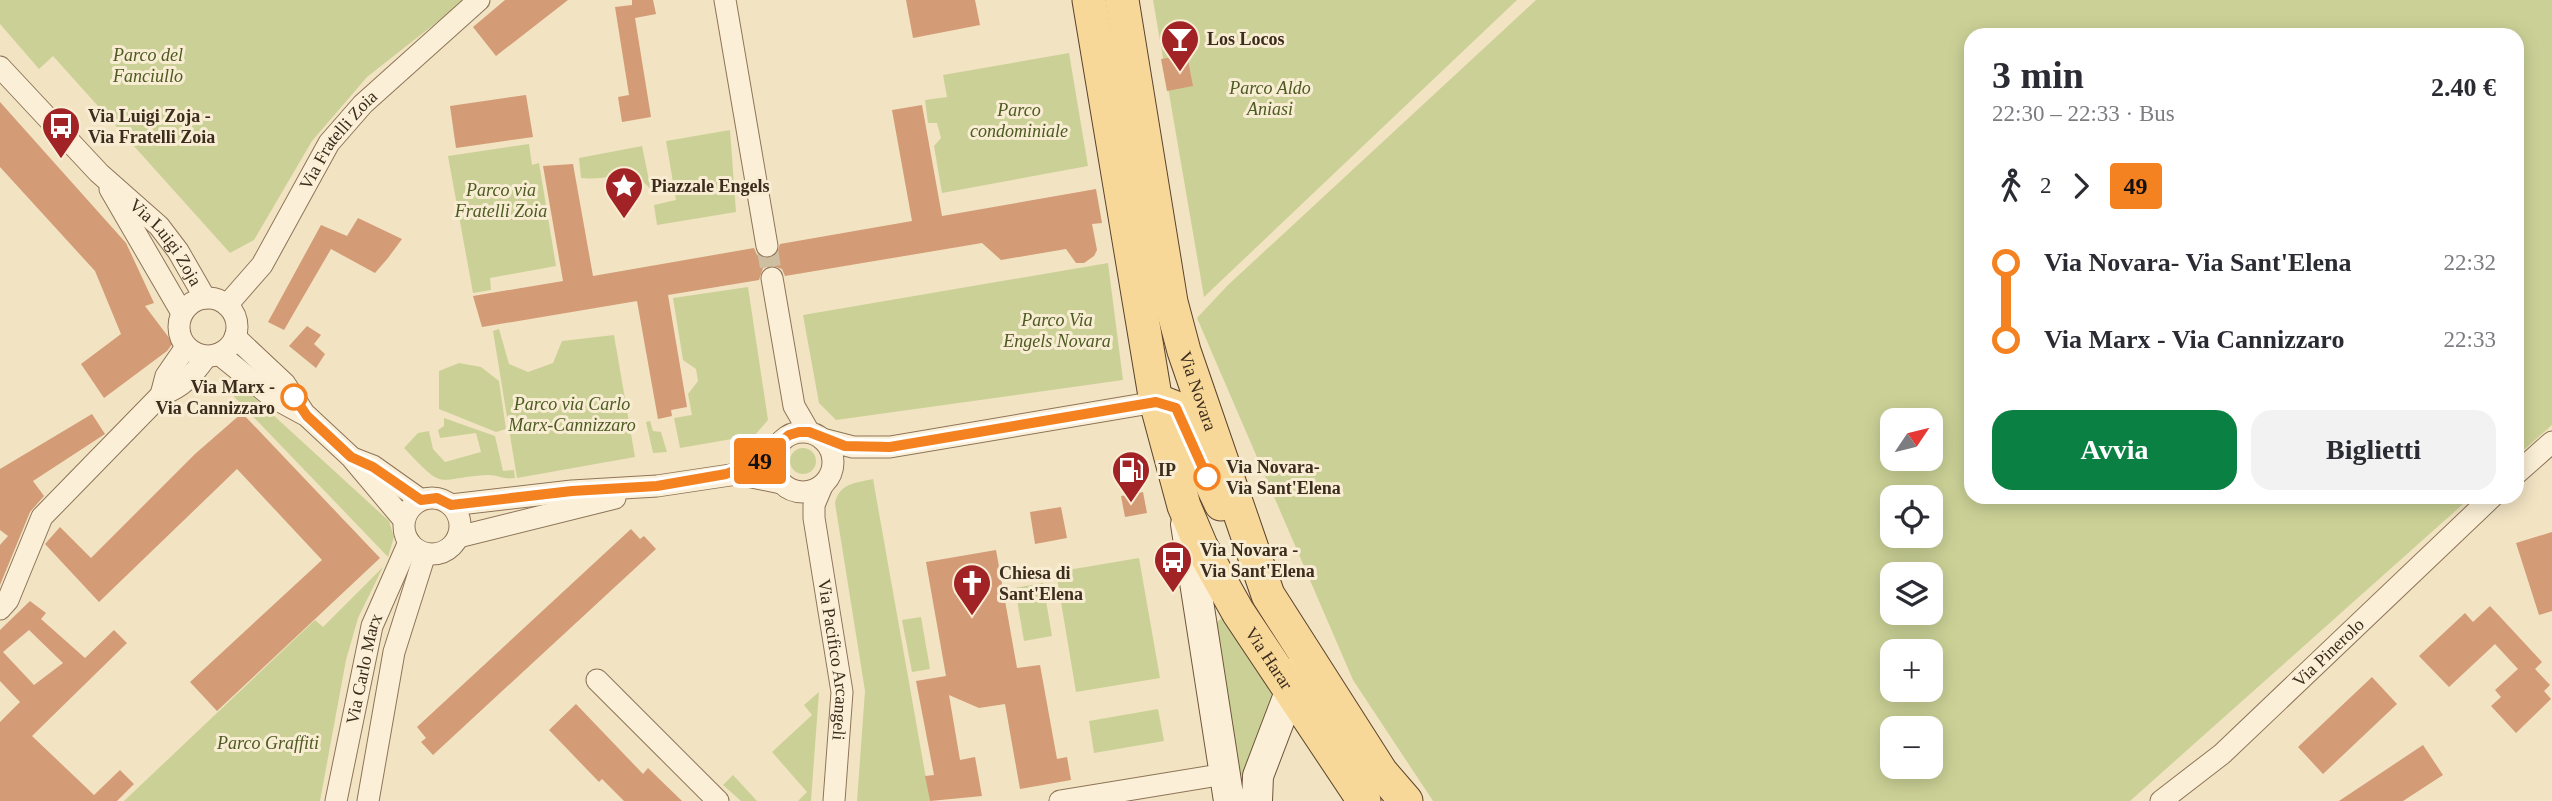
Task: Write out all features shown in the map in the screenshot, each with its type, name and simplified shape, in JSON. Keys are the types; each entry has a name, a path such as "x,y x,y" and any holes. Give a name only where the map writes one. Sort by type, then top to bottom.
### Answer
{"main road":[{"name":"Via Novara","path":"1089,0 1156,402 1184,506"},
{"name":"Via Novara","path":"1122,0 1166,278 1184,351 1268,595 1304,654"},
{"path":"1184,351 1172,379 1156,402 1176,408 1200,464 1268,595"},
{"name":"Via Harar","path":"1184,506 1201,546 1221,582 1290,692 1364,801"},
{"name":"Via Harar","path":"1304,654 1381,772 1406,801"}],"street":[{"name":"Via Fratelli Zoia","path":"227,305 262,265 329,143 363,104 479,0"},
{"path":"725,0 767,246"},
{"name":"Via Luigi Zoja","path":"0,67 99,173 159,226 178,251 205,298 192,302 182,313 178,331 186,346"},
{"name":"Via Luigi Zoja","path":"99,173 152,257 182,313"},
{"path":"772,278 794,405 831,450 834,460 825,483"},
{"path":"0,609 8,600 42,517 161,395 179,388 213,356 230,346 235,337 237,323 227,305 216,299 205,298"},
{"path":"235,337 285,384 307,416 351,457 404,520 411,507 421,500 437,498 451,505 572,491 657,486"},
{"path":"161,395 166,376 186,346 213,356 272,397 307,416"},
{"path":"417,548 444,552 458,537 657,486 726,474 750,466 775,449 789,435 816,435 853,447 890,447 1156,402"},
{"path":"2524,467 2552,442"},
{"path":"726,474 758,476 787,487 813,491 852,461 890,447"},
{"path":"775,449 774,470 787,487"},
{"path":"351,457 373,467 421,500"},
{"name":"Via Pacifico Arcangeli","path":"825,483 814,505 814,518 842,692 835,801"},
{"name":"Via Pacifico Arcangeli","path":"787,487 804,501 814,518"},
{"name":"Via Pinerolo","path":"2161,801 2222,754 2485,504"},
{"path":"451,505 460,522 458,537"},
{"name":"Via Novara","path":"1184,506 1227,788"},
{"name":"Via Carlo Marx","path":"368,801 394,652 417,548 404,520"},
{"name":"Via Carlo Marx","path":"336,801 372,626 417,548"},
{"path":"1060,801 1227,788 1257,796 1258,776 1304,654"},
{"path":"597,680 718,801"}],"green space":[{"name":"Parco del Fanciullo","path":"0,0 465,0 367,77 312,141 254,240 230,253 53,56 39,69 0,24"},
{"name":"Parco Aldo Aniasi","path":"1153,0 1517,0 1204,297"},
{"path":"1536,0 2552,0 2552,425 2524,450 2524,28 1964,28 1964,504 2463,504 2130,801 1433,801 1353,680 1197,318 1228,285"},
{"name":"Parco condominiale","path":"1069,53 1088,166 942,193 934,146 941,138 937,123 928,123 925,100 947,97 943,75"},
{"path":"730,130 736,212 657,225 654,205 676,200 666,141"},
{"name":"Parco via Fratelli Zoia","path":"529,144 532,165 539,163 556,266 490,278 491,290 473,293 448,156"},
{"path":"642,146 651,190 637,179 628,177 581,178 579,158"},
{"name":"Parco Via Engels Novara","path":"1108,263 1123,380 836,420 819,403 803,315"},
{"path":"748,287 768,420 755,435 680,448 674,418 692,415 688,394 698,381 696,369 683,360 673,298"},
{"name":"Parco via Carlo Marx-Cannizzaro","path":"499,329 509,364 528,372 553,363 562,341 614,335 635,457 517,478 493,331"},
{"path":"459,363 481,367 499,381 506,429 496,432 439,409 439,371"},
{"path":"229,380 237,382 389,521 394,537 388,557 221,383"},
{"path":"444,418 495,436 503,471 514,470 515,478 488,475 442,480 428,472 404,448 418,433 429,431 433,449 445,462 481,452 476,433 440,438 438,430 444,426"},
{"path":"650,421 653,431 661,432 667,452 653,453 646,422"},
{"path":"803,448 812,452 816,461 812,470 803,474 794,470 790,461 794,452"},
{"path":"873,479 930,801 857,801 865,691 835,503 844,488"},
{"path":"1139,558 1160,678 1076,692 1056,572"},
{"name":"Parco Graffiti","path":"383,567 358,618 346,660 320,801 124,801 315,620 323,627"},
{"path":"1043,583 1052,636 1024,641 1015,588"},
{"path":"921,617 930,669 912,672 902,620"},
{"path":"1222,618 1276,693 1247,774 1243,776 1239,773 1216,623"},
{"path":"819,692 811,801 798,801 807,792 772,752 812,715 804,705"},
{"path":"1158,709 1164,741 1094,753 1089,721"},
{"path":"733,775 757,801 741,801 723,785"}],"building":[{"path":"505,0 568,0 496,56 473,27"},
{"path":"632,0 653,0 656,14 635,18 651,117 622,122 618,97 629,95 615,7 632,5"},
{"path":"906,0 975,0 980,25 913,38"},
{"path":"1187,55 1193,86 1167,91 1161,59"},
{"path":"526,95 533,137 456,148 450,106"},
{"path":"0,102 126,243 154,303 145,306 173,343 167,351 104,398 81,364 121,334 95,271 0,167"},
{"path":"922,105 942,216 1096,189 1102,223 1092,224 1097,250 1094,256 1084,263 1076,263 1066,249 1001,260 982,243 785,276 782,269 770,265 763,268 759,280 668,295 687,407 671,410 672,416 658,419 637,301 482,327 473,296 563,281 543,166 573,164 593,276 754,248 757,255 769,259 776,256 780,244 912,221 892,110"},
{"path":"358,218 402,239 388,258 375,273 331,249 284,330 268,322 321,225 347,236"},
{"path":"307,326 321,335 314,344 325,354 316,368 289,346"},
{"path":"242,413 380,558 217,711 190,682 322,560 237,469 99,602 45,544 60,527 91,558 195,454"},
{"path":"92,414 105,434 33,481 44,496 30,512 0,585 0,545 8,536 0,530 0,469"},
{"path":"1143,492 1147,513 1125,517 1121,496"},
{"path":"1061,507 1067,538 1035,544 1030,512"},
{"path":"631,529 640,539 644,536 656,549 433,755 421,742 426,738 417,727"},
{"path":"2552,532 2552,611 2539,615 2516,543"},
{"path":"996,550 1017,668 1040,665 1057,759 1067,757 1071,780 1020,789 1005,704 979,708 949,695 960,760 975,757 982,796 930,801 925,776 934,775 916,681 946,676 926,562"},
{"path":"30,601 46,613 41,619 85,658 114,630 127,643 32,736 94,795 120,770 134,784 117,801 0,801 0,722 20,702 0,681 0,630","holes":["29,630 63,663 34,685 3,652"]},
{"path":"2490,606 2542,662 2535,669 2550,685 2544,691 2551,699 2516,733 2491,706 2501,697 2495,690 2518,669 2495,644 2449,687 2419,656 2465,613 2473,622"},
{"path":"2372,677 2397,704 2323,774 2298,747"},
{"path":"576,704 643,774 648,768 682,801 624,801 602,779 599,782 549,730"},
{"path":"2423,745 2443,775 2403,801 2339,801"}],"tunnel":[{"path":"767,246 772,278"}],"bus line":[{"name":"49","path":"294,397 307,416 351,457 373,467 421,500 437,498 451,505 572,491 657,486 726,474 750,466 775,449 780,441 799,432 809,432 845,446 890,447 1156,402 1176,408 1207,477"}],"place":[{"name":"Los Locos","path":"1180,73"},
{"name":"Via Luigi Zoja - Via Fratelli Zoia","path":"61,160"},
{"name":"Piazzale Engels","path":"624,220"},
{"name":"Via Marx - Via Cannizzaro","path":"294,397"},
{"name":"Via Novara- Via Sant'Elena","path":"1207,477"},
{"name":"IP","path":"1131,504"},
{"name":"Via Novara - Via Sant'Elena","path":"1173,594"},
{"name":"Chiesa di Sant'Elena","path":"972,617"}]}
